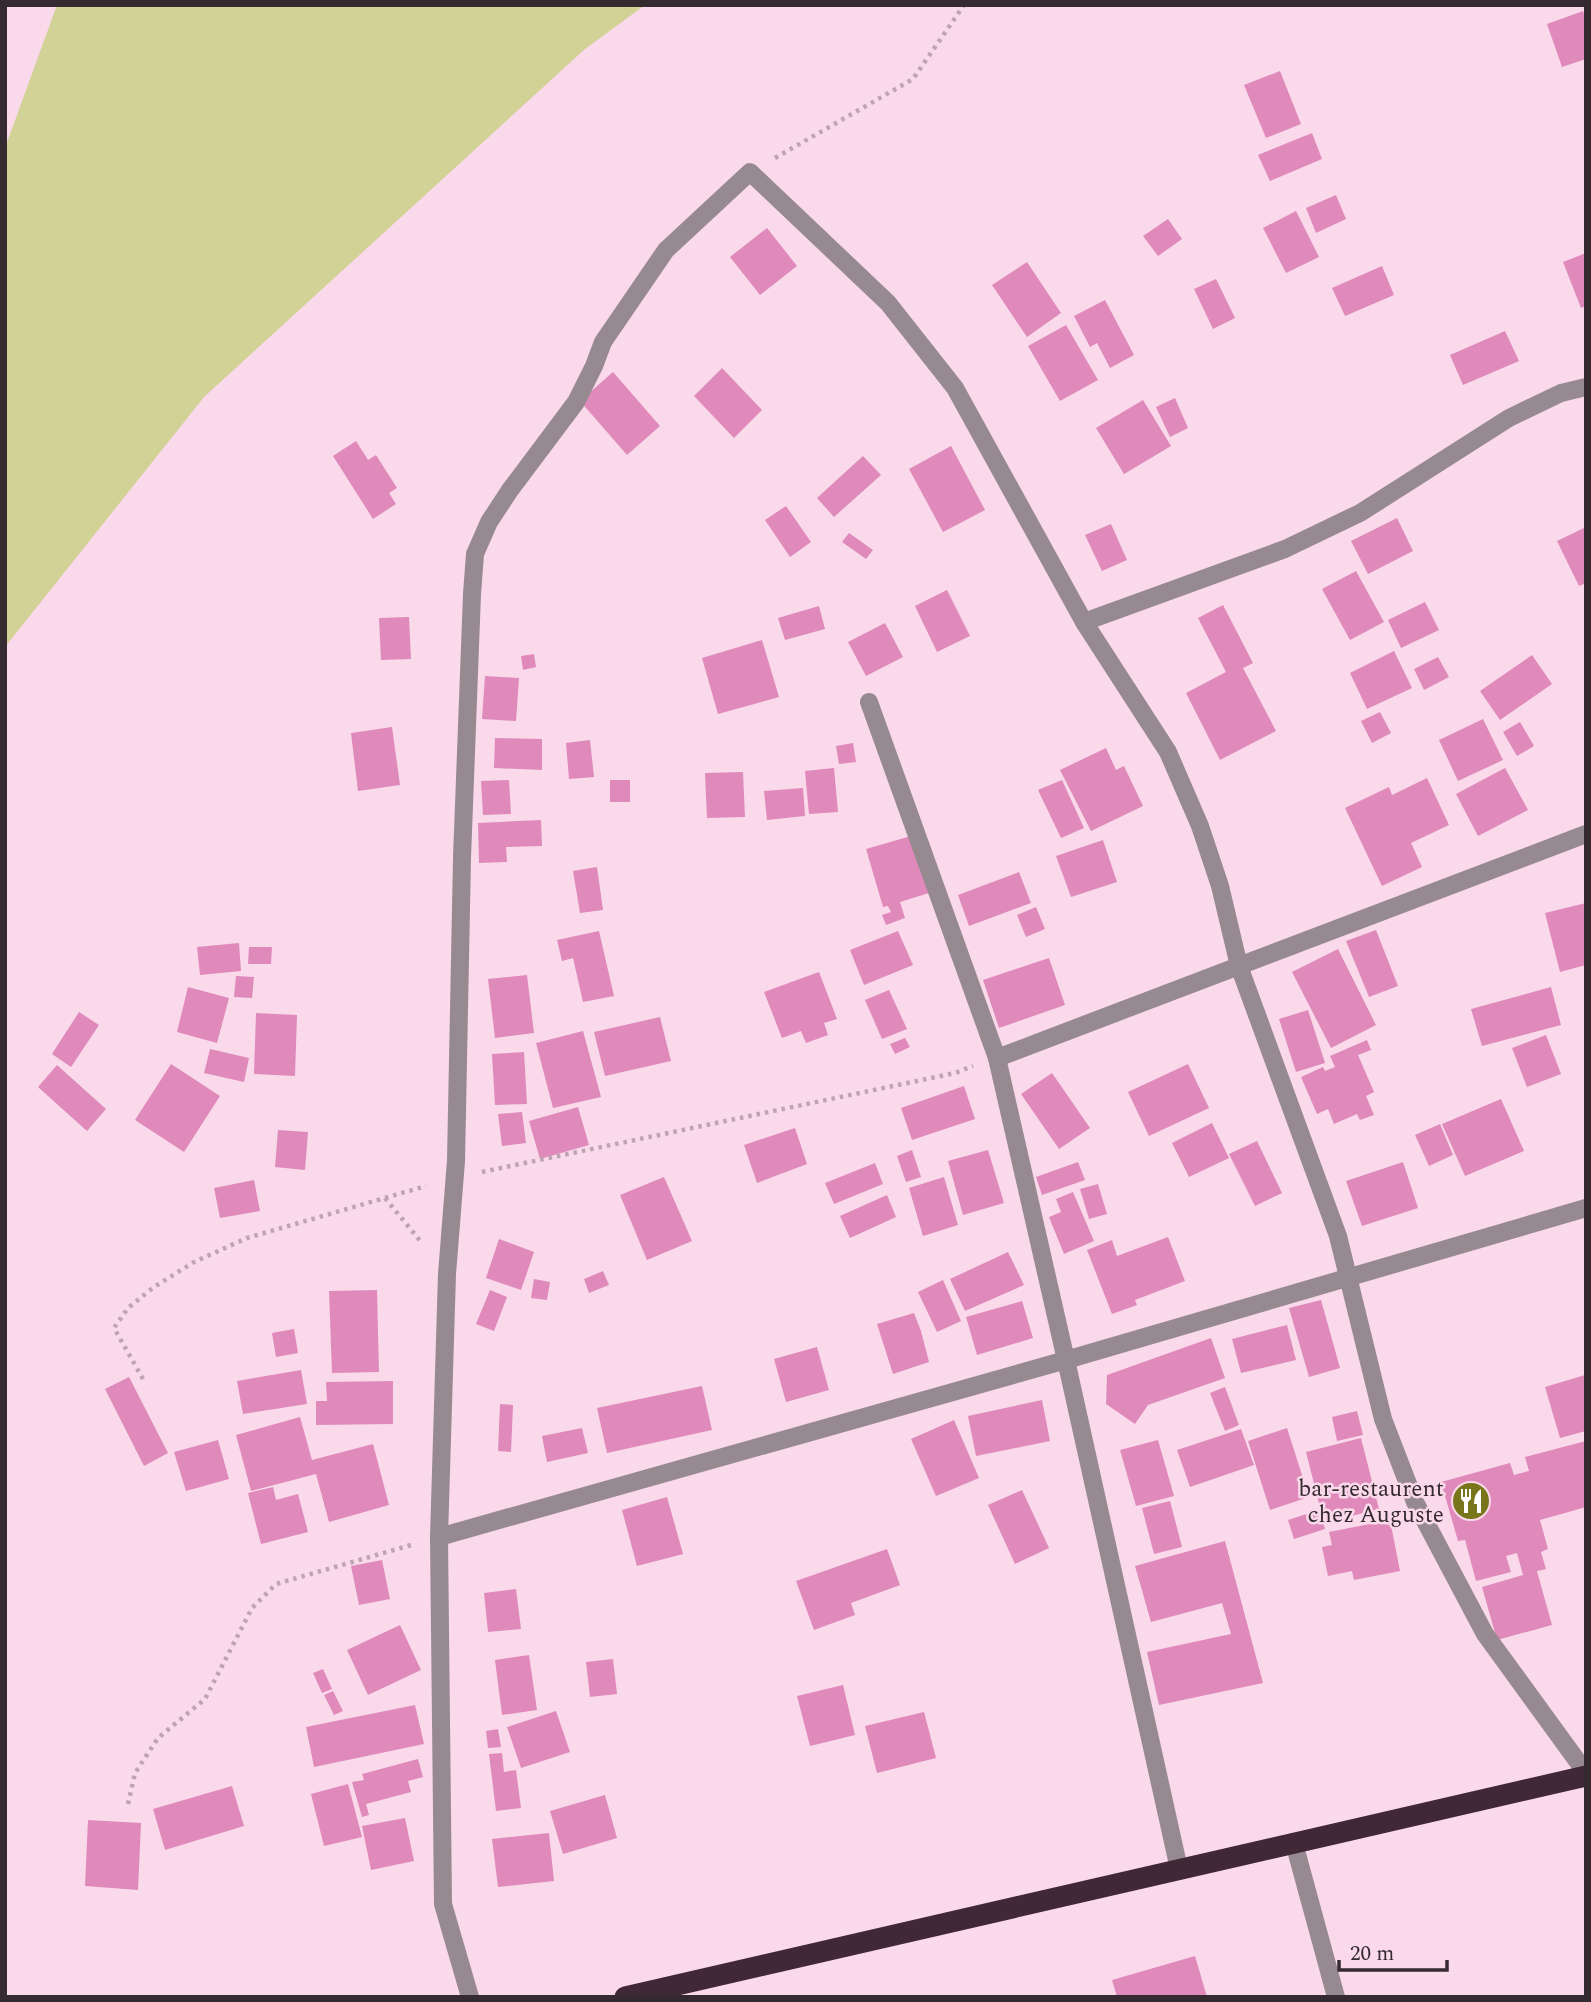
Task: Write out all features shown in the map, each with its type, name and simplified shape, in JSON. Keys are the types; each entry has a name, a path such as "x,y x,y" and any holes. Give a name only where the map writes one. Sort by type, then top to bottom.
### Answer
{"highway":[{"path":"633,1996 1586,1774"}],"street":[{"path":"470,1997 443,1904 439,1537 475,554 489,522 576,402 603,342 666,250 750,172 888,303 955,387 1084,622 1168,752 1200,826 1220,886 1239,966 1334,1224 1383,1419 1415,1502 1498,1655 1586,1774"},
{"path":"1084,622 1285,549 1360,513 1509,418 1562,393 1586,387"},
{"path":"869,702 997,1058 1179,1870"},
{"path":"997,1058 1586,834"},
{"path":"439,1537 1066,1360 1586,1208"},
{"path":"1294,1843 1336,1997"}],"path":[{"path":"750,172 913,79 964,5"},
{"path":"144,1379 114,1328 128,1308 154,1287 194,1262 247,1238 454,1177 955,1073 997,1058"},
{"path":"385,1198 447,1274"},
{"path":"128,1804 135,1773 158,1738 205,1699 252,1608 276,1584 439,1537"}],"shaded area":[{"path":"57,5 645,5 585,49 204,397 5,647 5,148"}],"building":[{"path":"1583,11 1586,20 1586,59 1562,67 1547,24"},
{"path":"1280,71 1301,124 1266,138 1244,85"},
{"path":"1312,133 1322,159 1270,181 1258,155"},
{"path":"1336,195 1346,219 1316,233 1306,208"},
{"path":"1296,211 1319,257 1286,273 1263,228"},
{"path":"1168,219 1182,239 1158,256 1143,236"},
{"path":"767,228 797,266 760,295 730,257"},
{"path":"1586,253 1586,306 1581,308 1563,262"},
{"path":"1027,262 1061,313 1027,337 992,285"},
{"path":"1382,266 1394,295 1345,316 1332,288"},
{"path":"1216,279 1235,318 1213,329 1194,289"},
{"path":"1105,300 1134,355 1110,368 1097,343 1090,347 1074,316"},
{"path":"1066,325 1098,380 1060,401 1028,346"},
{"path":"1505,331 1519,361 1463,385 1450,355"},
{"path":"722,368 762,410 734,438 694,396"},
{"path":"613,372 660,426 627,455 580,401"},
{"path":"1175,398 1188,428 1170,437 1156,407"},
{"path":"1143,400 1171,446 1124,474 1096,428"},
{"path":"356,441 368,460 376,455 397,488 389,493 396,504 373,519 333,456"},
{"path":"951,446 985,510 943,532 909,469"},
{"path":"863,456 881,475 834,517 817,498"},
{"path":"786,506 811,542 790,557 765,520"},
{"path":"1397,518 1413,551 1368,574 1351,541"},
{"path":"1111,524 1127,560 1102,571 1085,535"},
{"path":"1586,527 1586,583 1579,586 1557,541"},
{"path":"849,533 873,550 866,559 842,542"},
{"path":"1356,571 1384,622 1350,640 1322,589"},
{"path":"947,590 970,636 937,652 915,606"},
{"path":"1425,602 1439,630 1401,648 1388,620"},
{"path":"1223,605 1253,663 1243,668 1276,731 1220,760 1186,693 1226,672 1198,618"},
{"path":"819,606 825,629 785,640 778,618"},
{"path":"409,617 411,659 381,660 379,618"},
{"path":"885,623 903,657 866,676 848,642"},
{"path":"762,640 779,697 718,714 702,658"},
{"path":"1394,651 1412,688 1367,709 1350,673"},
{"path":"534,654 536,667 523,670 521,656"},
{"path":"1532,655 1552,684 1500,720 1480,691"},
{"path":"1438,657 1449,677 1424,690 1414,669"},
{"path":"485,676 519,678 516,721 482,719"},
{"path":"1380,712 1391,733 1372,743 1361,721"},
{"path":"1483,719 1503,760 1458,781 1439,740"},
{"path":"1520,722 1534,746 1517,756 1503,732"},
{"path":"392,727 400,785 358,791 351,733"},
{"path":"495,738 542,739 542,770 494,768"},
{"path":"590,740 594,777 569,779 566,743"},
{"path":"853,743 856,762 839,764 836,746"},
{"path":"1106,748 1116,770 1124,766 1143,806 1091,831 1060,770"},
{"path":"834,768 838,812 809,814 805,771"},
{"path":"1505,768 1528,810 1478,836 1456,794"},
{"path":"743,772 745,817 707,818 705,773"},
{"path":"1427,778 1449,825 1411,843 1422,867 1382,886 1345,808 1389,787 1392,795"},
{"path":"509,780 511,814 483,815 481,781"},
{"path":"610,780 630,780 630,802 610,802"},
{"path":"1062,780 1084,828 1061,838 1038,790"},
{"path":"803,788 805,816 767,820 764,791"},
{"path":"541,820 542,846 506,847 507,862 479,863 478,823"},
{"path":"911,836 929,893 900,902 905,918 886,925 882,915 891,912 888,906 883,907 866,849"},
{"path":"1103,840 1117,882 1071,897 1056,856"},
{"path":"597,867 603,910 580,913 573,871"},
{"path":"1019,872 1031,903 969,926 958,895"},
{"path":"1586,903 1586,965 1560,972 1545,913"},
{"path":"1036,907 1045,929 1026,937 1017,915"},
{"path":"1376,930 1398,986 1369,997 1346,941"},
{"path":"599,931 614,996 583,1002 573,958 562,961 557,940"},
{"path":"898,931 913,965 864,985 850,950"},
{"path":"239,943 241,971 200,975 197,947"},
{"path":"249,947 272,947 271,964 248,964"},
{"path":"1338,949 1376,1025 1331,1048 1292,972"},
{"path":"1049,958 1065,1005 999,1028 983,980"},
{"path":"819,972 837,1019 824,1023 828,1035 806,1043 801,1031 782,1038 764,992"},
{"path":"527,975 534,1033 495,1038 488,979"},
{"path":"236,976 254,977 252,998 234,997"},
{"path":"188,987 229,998 217,1043 177,1032"},
{"path":"1551,987 1561,1025 1482,1046 1471,1009"},
{"path":"889,990 907,1029 882,1039 865,1000"},
{"path":"1308,1010 1325,1063 1296,1072 1279,1019"},
{"path":"79,1012 99,1025 71,1067 52,1054"},
{"path":"256,1013 297,1015 295,1076 254,1074"},
{"path":"660,1017 671,1061 605,1076 594,1032"},
{"path":"583,1031 601,1097 553,1108 536,1043"},
{"path":"1546,1035 1561,1074 1527,1087 1512,1048"},
{"path":"905,1038 910,1047 895,1054 890,1044"},
{"path":"1367,1040 1371,1050 1358,1055 1374,1092 1366,1096 1374,1115 1360,1120 1357,1114 1334,1124 1328,1109 1317,1114 1301,1077 1323,1067 1325,1071 1335,1067 1330,1056"},
{"path":"210,1049 249,1058 244,1082 204,1073"},
{"path":"524,1052 527,1104 495,1105 492,1054"},
{"path":"171,1064 220,1096 184,1152 135,1120"},
{"path":"1188,1064 1209,1108 1149,1136 1128,1092"},
{"path":"57,1065 106,1109 87,1131 38,1087"},
{"path":"1052,1073 1090,1128 1059,1149 1021,1094"},
{"path":"964,1086 975,1119 912,1140 901,1108"},
{"path":"1501,1099 1524,1151 1465,1176 1442,1124"},
{"path":"578,1107 589,1145 540,1159 529,1121"},
{"path":"522,1112 526,1143 502,1146 498,1114"},
{"path":"1212,1123 1229,1158 1189,1177 1172,1143"},
{"path":"1440,1124 1453,1155 1429,1166 1415,1135"},
{"path":"795,1128 807,1164 757,1183 744,1145"},
{"path":"278,1130 308,1132 305,1170 275,1167"},
{"path":"1257,1141 1282,1193 1255,1206 1229,1154"},
{"path":"912,1150 921,1177 906,1182 897,1156"},
{"path":"988,1150 1004,1203 963,1215 948,1161"},
{"path":"1078,1162 1085,1180 1042,1195 1036,1177"},
{"path":"1403,1162 1418,1208 1362,1226 1346,1181"},
{"path":"875,1163 883,1184 834,1204 825,1183"},
{"path":"664,1177 692,1241 647,1260 620,1195"},
{"path":"944,1177 958,1225 923,1236 909,1188"},
{"path":"254,1180 260,1211 220,1218 214,1188"},
{"path":"1098,1184 1107,1214 1089,1219 1080,1189"},
{"path":"1073,1192 1094,1241 1064,1254 1049,1217 1061,1212 1056,1199"},
{"path":"887,1195 896,1217 850,1238 840,1216"},
{"path":"1168,1237 1185,1281 1135,1300 1137,1305 1112,1314 1087,1250 1112,1240 1117,1256"},
{"path":"499,1239 534,1252 521,1290 486,1278"},
{"path":"1008,1252 1024,1285 965,1311 950,1279"},
{"path":"603,1271 609,1285 589,1293 584,1279"},
{"path":"534,1279 550,1282 547,1300 531,1298"},
{"path":"943,1280 961,1321 937,1332 918,1292"},
{"path":"377,1290 379,1372 332,1373 329,1291"},
{"path":"490,1290 507,1297 494,1331 476,1324"},
{"path":"1321,1300 1340,1368 1309,1377 1289,1308"},
{"path":"1022,1301 1033,1338 977,1355 966,1317"},
{"path":"914,1313 929,1362 893,1374 877,1324"},
{"path":"1287,1325 1296,1360 1241,1373 1232,1339"},
{"path":"294,1329 298,1353 276,1357 272,1333"},
{"path":"1211,1338 1225,1378 1148,1405 1135,1424 1106,1404 1107,1375"},
{"path":"817,1347 829,1390 786,1402 774,1359"},
{"path":"301,1370 307,1404 243,1414 237,1381"},
{"path":"1585,1375 1586,1431 1560,1438 1545,1387"},
{"path":"129,1377 168,1453 144,1466 105,1389"},
{"path":"393,1381 393,1424 316,1425 316,1401 327,1401 326,1382"},
{"path":"702,1386 712,1430 607,1453 597,1408"},
{"path":"1225,1387 1239,1425 1225,1431 1210,1393"},
{"path":"1042,1400 1050,1441 976,1456 968,1416"},
{"path":"500,1404 513,1405 511,1452 498,1451"},
{"path":"1357,1411 1363,1435 1337,1441 1332,1417"},
{"path":"300,1417 312,1460 373,1444 389,1505 329,1522 316,1474 251,1491 236,1435"},
{"path":"954,1420 979,1478 936,1496 911,1439"},
{"path":"582,1428 588,1453 547,1462 542,1436"},
{"path":"1287,1428 1309,1497 1270,1510 1248,1441"},
{"path":"1241,1429 1254,1465 1190,1487 1177,1450"},
{"path":"1361,1438 1379,1509 1324,1523 1306,1452"},
{"path":"218,1440 229,1479 186,1491 174,1452"},
{"path":"1158,1440 1174,1496 1136,1506 1120,1450"},
{"path":"1586,1441 1586,1507 1540,1520 1548,1549 1541,1552 1546,1569 1537,1571 1552,1625 1497,1640 1482,1587 1523,1575 1517,1553 1506,1556 1511,1572 1476,1581 1465,1540 1458,1541 1441,1482 1510,1463 1514,1475 1529,1471 1525,1457"},
{"path":"273,1487 276,1500 298,1494 308,1532 261,1544 248,1493"},
{"path":"1022,1490 1049,1548 1015,1564 988,1505"},
{"path":"667,1497 683,1554 637,1566 622,1510"},
{"path":"1170,1501 1182,1547 1154,1554 1142,1508"},
{"path":"1319,1510 1325,1529 1294,1539 1288,1520"},
{"path":"1390,1520 1400,1571 1354,1580 1352,1571 1328,1576 1322,1547 1332,1545 1329,1532"},
{"path":"1225,1541 1263,1683 1159,1705 1147,1652 1231,1634 1222,1603 1151,1622 1135,1566"},
{"path":"887,1549 900,1585 851,1603 855,1615 814,1630 796,1581"},
{"path":"382,1560 390,1599 359,1605 351,1566"},
{"path":"516,1589 521,1629 488,1632 484,1593"},
{"path":"400,1625 421,1670 368,1695 347,1650"},
{"path":"529,1655 537,1710 502,1715 495,1660"},
{"path":"613,1659 617,1694 590,1697 586,1662"},
{"path":"323,1669 332,1689 322,1693 313,1673"},
{"path":"843,1685 855,1735 810,1746 797,1696"},
{"path":"333,1691 343,1711 334,1715 324,1695"},
{"path":"415,1705 424,1744 314,1767 306,1727"},
{"path":"556,1711 570,1752 521,1768 507,1727"},
{"path":"924,1712 936,1758 877,1773 865,1726"},
{"path":"498,1729 501,1747 488,1748 486,1731"},
{"path":"502,1753 504,1772 516,1770 521,1808 496,1811 489,1754"},
{"path":"418,1759 423,1777 408,1781 411,1792 366,1804 369,1815 362,1817 352,1782 364,1780 362,1774"},
{"path":"348,1784 362,1837 324,1846 311,1794"},
{"path":"232,1786 244,1826 165,1850 153,1809"},
{"path":"605,1795 617,1838 563,1854 550,1811"},
{"path":"405,1818 414,1861 371,1870 362,1826"},
{"path":"88,1820 141,1823 138,1890 85,1886"},
{"path":"549,1833 554,1881 498,1887 492,1839"},
{"path":"1195,1956 1207,1997 1117,1997 1112,1980"}],"place":[{"name":"bar-restaurent chez Auguste","path":"1471,1501"}]}
